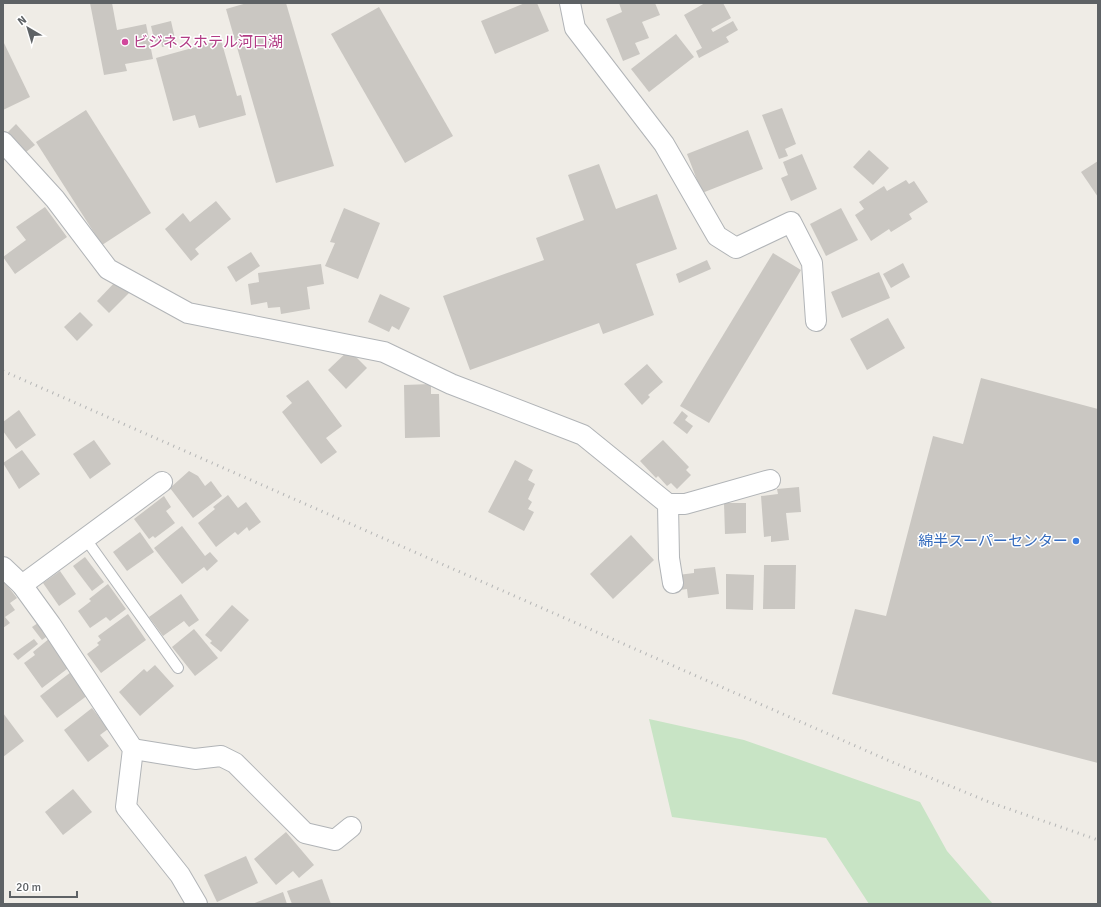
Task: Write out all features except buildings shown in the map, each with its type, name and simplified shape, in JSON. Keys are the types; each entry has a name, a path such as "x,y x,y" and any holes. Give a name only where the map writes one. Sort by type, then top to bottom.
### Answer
{"street":[{"path":"570,3 575,28 664,144 717,236 736,248 791,222 812,263 816,321"},
{"path":"3,142 55,199 108,269 188,313 384,352 451,384 583,435 668,504 685,504 770,480"},
{"path":"22,585 162,482"},
{"path":"668,504 669,558 673,583"},
{"path":"3,567 22,585 51,625 133,749 126,806 180,875 197,904"},
{"path":"133,749 194,759 221,756 235,763 305,832 335,840 350,827"}],"lane":[{"path":"85,538 178,668"}],"green space":[{"path":"649,719 744,740 920,802 947,851 993,904 869,904 826,838 672,817"}],"railway":[{"path":"3,371 892,762 989,802 1098,840"}],"place":[{"name":"ビジネスホテル河口湖","path":"125,42"},
{"name":"綿半スーパーセンター","path":"1076,541"}]}
